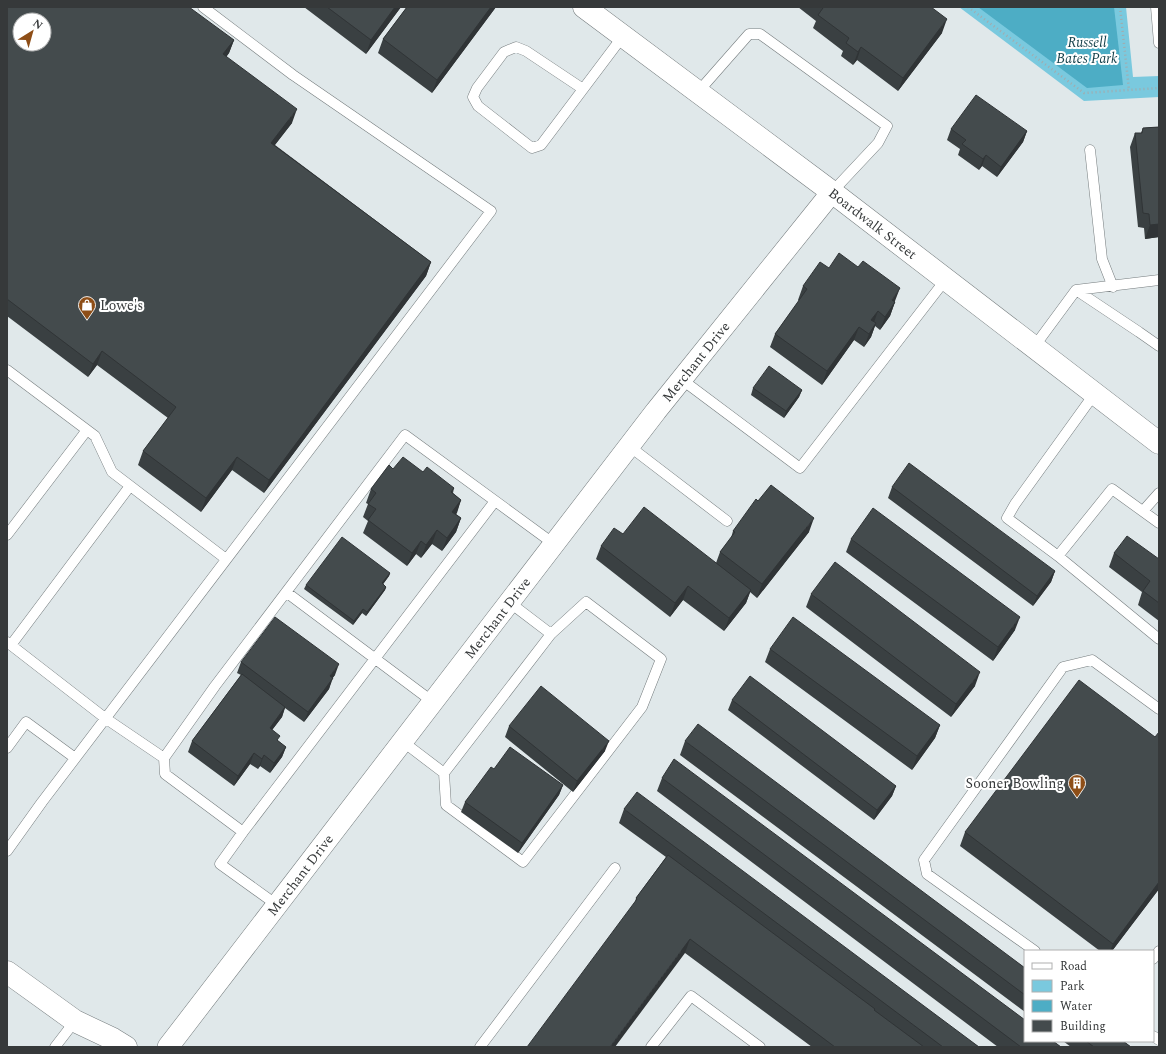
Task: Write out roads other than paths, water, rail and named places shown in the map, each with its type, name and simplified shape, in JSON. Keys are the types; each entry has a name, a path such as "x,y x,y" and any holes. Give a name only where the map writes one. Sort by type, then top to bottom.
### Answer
{"street":[{"name":"Boardwalk Street","path":"584,7 832,192 1159,443"},
{"name":"Merchant Drive","path":"168,1047 681,379 832,192"},
{"path":"7,972 75,1021 126,1047"}],"lane":[{"path":"7,851 105,718 491,211 293,75 203,7"},
{"path":"1156,7 1159,43"},
{"path":"698,92 749,34 760,34 887,126 878,143 832,192"},
{"path":"583,89 526,50 516,47 504,52 477,88 473,97 478,106 532,148 541,145 623,36"},
{"path":"1090,150 1102,260 1114,287"},
{"path":"681,379 800,468 946,279"},
{"path":"1034,347 1076,290 1114,287 1159,280"},
{"path":"1076,290 1159,346"},
{"path":"7,370 95,436 112,472 226,559"},
{"path":"1095,393 1015,504 1007,518 1058,556 1159,639"},
{"path":"7,535 87,430"},
{"path":"244,832 165,774 164,758 215,686 405,435 554,544"},
{"path":"629,446 727,522"},
{"path":"130,486 9,643 105,718 164,758"},
{"path":"1058,556 1112,489 1159,523"},
{"path":"1143,511 1159,492"},
{"path":"277,905 220,864 495,501"},
{"path":"286,592 433,702"},
{"path":"509,602 551,634"},
{"path":"586,602 661,659 642,707 523,862 446,805 444,773 551,634 586,602"},
{"path":"1034,950 927,874 924,860 1063,668 1092,660 1159,709"},
{"path":"7,748 26,722 75,758"},
{"path":"402,742 444,773"},
{"path":"480,1047 615,868"},
{"path":"651,1047 691,996 760,1047"},
{"path":"55,1047 75,1021"}],"water":[{"name":"Russell Bates Park","path":"978,7 1114,7 1123,85 1087,88"}],"place":[{"name":"Lowe's","path":"87,320"},
{"name":"Sooner Bowling","path":"1077,798"}]}
